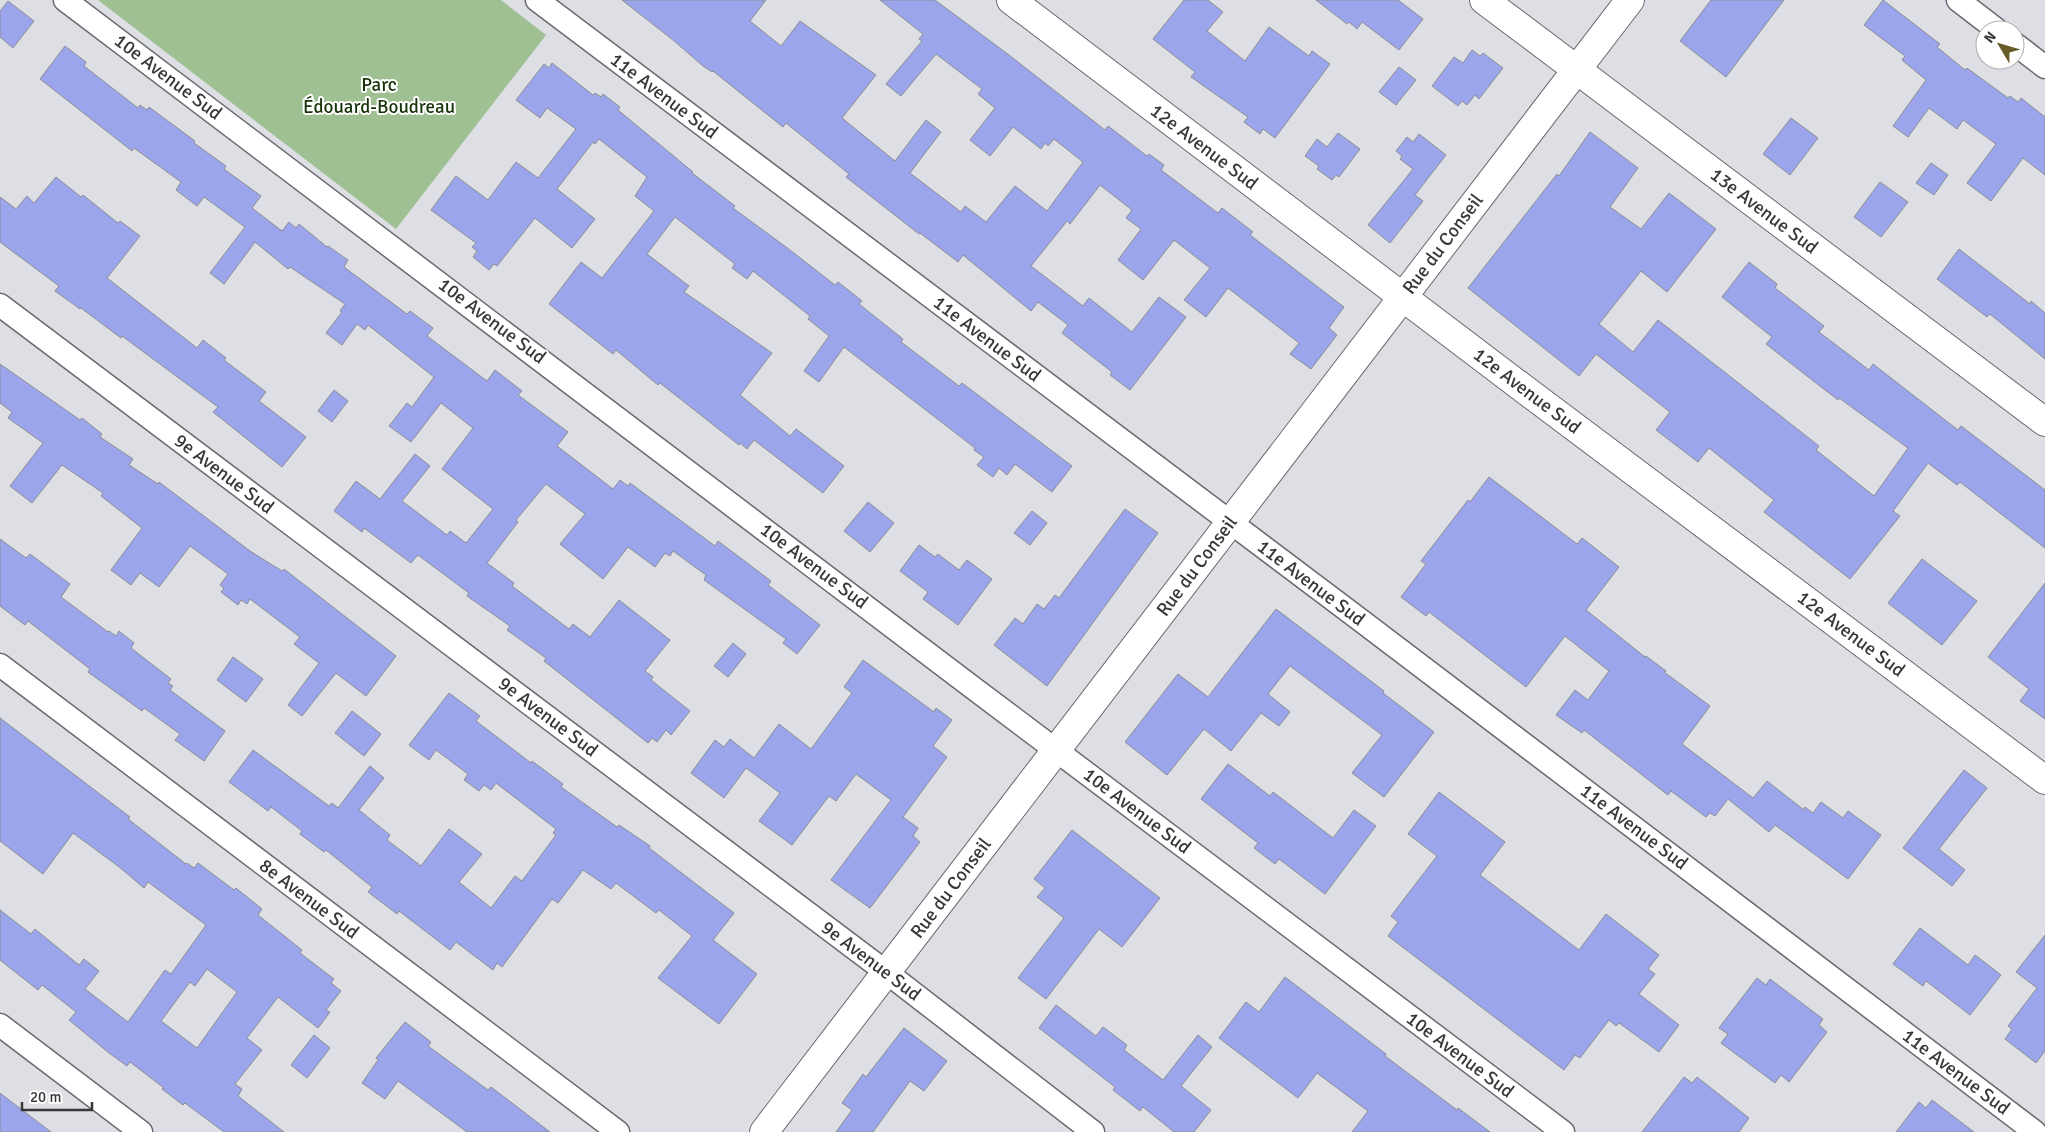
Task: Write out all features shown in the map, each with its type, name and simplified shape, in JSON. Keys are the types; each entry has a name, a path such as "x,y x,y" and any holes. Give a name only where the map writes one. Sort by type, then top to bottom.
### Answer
{"main road":[{"name":"12e Avenue Sud","path":"1011,0 2045,780"},
{"name":"13e Avenue Sud","path":"1484,0 2045,422"},
{"name":"Rue du Conseil","path":"764,1132 1630,0"}],"street":[{"name":"10e Avenue Sud","path":"66,0 1057,750 1314,947 1563,1132"},
{"name":"11e Avenue Sud","path":"537,0 2035,1132"},
{"path":"1958,0 1984,20"},
{"path":"2025,52 2045,67"},
{"name":"9e Avenue Sud","path":"0,305 886,972 1093,1132"},
{"name":"8e Avenue Sud","path":"0,665 618,1132"},
{"path":"0,1025 141,1132"}],"green space":[{"name":"Parc Édouard-Boudreau","path":"98,0 501,0 546,35 396,229"}],"building":[{"path":"622,0 766,0 750,21 781,46 800,21 876,75 842,118 895,161 926,120 941,132 910,173 961,212 965,206 986,222 1015,186 1047,211 1083,162 1054,139 1048,146 1045,143 1041,149 1013,127 990,156 970,140 995,108 978,94 982,89 936,54 901,96 886,84 922,41 919,39 923,34 880,0 935,0 1105,130 1108,126 1147,156 1149,154 1164,165 1161,170 1218,213 1222,208 1253,232 1250,235 1344,307 1329,328 1337,335 1311,369 1290,354 1299,343 1228,288 1206,317 1184,300 1210,268 1174,240 1143,280 1118,260 1141,229 1126,218 1132,210 1100,185 1070,224 1067,221 1031,266 1083,306 1089,298 1132,332 1159,297 1186,317 1130,390 1110,375 1112,372 1062,333 1068,325 1038,302 1031,311 963,255 958,262 919,234 846,177 849,174 786,123 783,127 713,71 703,66"},
{"path":"1184,0 1208,0 1223,12 1207,31 1245,61 1269,27 1309,56 1312,51 1330,64 1275,138 1263,129 1260,134 1244,122 1248,117 1191,77 1195,72 1153,39"},
{"path":"1316,0 1398,0 1423,19 1399,50 1362,22 1357,29 1349,22 1347,24"},
{"path":"1711,0 1784,0 1726,77 1680,41"},
{"path":"1883,0 1940,44 1937,47 1965,70 1967,68 2008,98 2010,96 2018,102 2021,98 2045,117 2045,175 2023,158 1991,201 1967,183 1996,144 1963,120 1957,129 1929,108 1908,137 1893,126 1926,80 1902,60 1905,56 1864,25"},
{"path":"8,1 34,21 13,48 0,37 0,11"},
{"path":"65,46 86,62 84,66 138,108 140,105 147,110 149,107 226,166 224,169 261,196 252,208 282,231 289,222 296,228 299,224 327,247 348,260 344,267 407,314 410,311 433,328 427,336 487,381 495,370 522,391 518,395 568,432 557,446 613,489 620,480 628,486 630,483 715,546 718,541 771,581 768,585 820,625 797,654 783,643 786,639 704,580 706,575 673,551 670,556 665,553 655,567 628,547 603,579 560,544 585,514 546,484 516,520 518,522 487,563 514,583 512,586 569,629 573,624 590,637 619,600 670,640 645,671 653,677 651,680 690,711 671,735 666,730 657,742 652,738 648,743 544,661 546,658 507,630 510,626 467,596 469,593 418,555 411,563 364,528 362,532 334,511 356,481 380,499 415,454 430,466 402,501 447,535 450,531 466,543 493,509 442,469 473,428 441,403 411,442 389,426 407,403 412,407 434,377 368,325 365,330 357,324 342,345 326,333 342,312 340,311 345,304 290,267 288,269 255,242 224,284 210,273 245,227 204,197 197,206 176,190 181,182 134,148 132,151 40,79"},
{"path":"1472,50 1480,56 1483,53 1503,68 1479,99 1475,95 1467,105 1462,101 1458,106 1432,86 1454,57 1463,63"},
{"path":"552,63 593,95 595,93 601,97 603,94 620,107 618,110 692,173 735,206 733,208 835,285 838,282 862,301 859,304 903,339 901,342 959,386 962,383 1072,466 1052,492 1015,464 1007,475 999,468 993,477 977,465 984,457 974,450 975,448 844,347 819,382 804,371 829,336 808,319 810,316 753,271 747,279 732,268 735,264 675,217 647,254 689,286 684,292 772,353 740,395 790,436 796,429 844,466 823,493 754,440 747,449 740,443 739,445 660,383 658,385 616,350 613,354 549,304 581,262 602,278 654,211 635,196 647,177 599,139 595,144 593,142 557,189 595,219 572,248 535,218 497,266 494,264 489,270 473,257 477,251 472,247 476,243 431,210 456,176 488,200 516,162 538,178 576,129 547,108 540,118 516,100 544,64 549,68"},
{"path":"1399,67 1416,80 1396,105 1379,92"},
{"path":"1791,118 1818,138 1790,175 1763,154"},
{"path":"1590,132 1638,168 1610,207 1641,229 1669,193 1716,229 1667,292 1641,271 1599,324 1633,352 1658,320 1819,446 1816,450 1874,496 1908,448 1839,398 1838,400 1766,344 1772,337 1722,297 1749,262 1777,284 1775,288 1824,326 1819,332 1869,370 1873,364 1958,430 1961,426 2045,490 2045,548 1960,482 1957,485 1928,463 1893,511 1900,516 1850,579 1764,512 1774,500 1709,448 1698,462 1656,430 1670,412 1596,354 1579,376 1468,288 1557,174 1559,176"},
{"path":"1338,133 1360,149 1339,177 1336,175 1332,180 1317,169 1319,166 1305,156 1317,139 1327,147"},
{"path":"1419,134 1446,155 1415,195 1423,201 1390,243 1368,225 1413,169 1400,159 1402,156 1396,151 1407,137 1413,142"},
{"path":"1931,163 1948,175 1934,195 1916,183"},
{"path":"56,177 81,197 83,195 118,223 120,221 140,236 107,278 197,348 203,340 226,358 224,360 266,392 259,401 306,437 282,467 213,412 218,407 122,336 121,338 55,291 59,286 0,242 0,197 16,209 27,196 34,203"},
{"path":"1880,182 1908,202 1881,237 1854,217"},
{"path":"1959,249 2030,304 2031,301 2045,313 2045,359 1990,314 1987,317 1937,279"},
{"path":"0,364 80,420 82,418 102,434 100,437 133,459 129,465 158,484 159,482 250,551 282,571 284,569 396,656 366,696 336,673 302,716 288,705 319,663 294,644 300,637 250,599 247,604 241,600 238,605 221,592 224,588 220,585 228,574 190,546 159,587 140,573 131,585 111,570 142,528 101,496 103,493 62,465 32,503 10,486 43,443 8,418 12,412 0,403"},
{"path":"334,390 348,401 332,422 318,411"},
{"path":"1489,477 1577,544 1582,538 1619,567 1586,610 1710,706 1682,744 1753,798 1767,781 1804,810 1805,807 1813,813 1821,802 1843,818 1848,811 1881,835 1848,879 1775,825 1769,832 1728,799 1715,816 1710,813 1706,817 1671,791 1668,795 1584,730 1582,733 1556,715 1575,690 1588,700 1609,671 1565,636 1526,687 1429,612 1426,616 1401,597 1426,564 1421,561 1468,500 1470,502"},
{"path":"868,502 894,523 870,552 844,531"},
{"path":"1125,509 1158,533 1047,686 994,645 1015,618 1023,624 1037,604 1044,609 1055,595 1059,598"},
{"path":"1032,511 1047,523 1030,545 1014,533"},
{"path":"0,539 26,558 30,554 70,584 61,597 108,632 116,636 119,631 134,643 131,648 171,679 168,683 173,686 170,690 225,731 204,761 175,740 180,734 144,708 142,711 88,672 90,669 28,621 25,625 0,606"},
{"path":"919,545 935,557 938,554 959,570 967,560 992,579 958,625 923,599 928,592 900,571"},
{"path":"1922,559 1977,601 1942,645 1888,603"},
{"path":"2045,583 2045,719 2020,701 2029,689 1988,657"},
{"path":"1276,609 1384,691 1383,693 1434,732 1384,797 1352,773 1382,735 1290,666 1268,694 1290,712 1279,726 1261,713 1231,751 1204,729 1167,775 1125,742 1178,674 1208,697"},
{"path":"733,643 746,654 728,677 714,666"},
{"path":"233,657 263,679 246,702 217,680"},
{"path":"863,660 934,712 936,708 952,720 933,746 947,757 903,817 918,828 913,836 920,842 870,908 831,880 891,800 856,774 836,801 829,796 792,845 759,821 780,793 746,768 724,798 691,773 715,740 724,747 730,739 754,758 779,724 811,749 852,693 844,687"},
{"path":"449,693 480,716 476,721 531,763 532,761 563,784 561,787 617,827 619,825 650,846 649,848 734,913 713,940 757,974 719,1024 658,978 692,936 659,910 656,913 616,883 611,889 583,870 558,903 552,899 502,967 497,963 493,970 456,942 450,950 399,911 397,914 368,892 372,887 326,850 324,852 300,834 302,831 271,807 268,811 229,782 253,750 329,806 332,803 338,808 370,766 384,778 359,810 390,835 387,840 421,866 449,829 482,854 459,882 491,908 515,876 522,881 556,835 553,833 556,829 496,783 491,790 484,785 479,791 464,780 468,774 436,750 429,760 409,745"},
{"path":"352,711 381,734 364,756 335,733"},
{"path":"0,718 130,817 128,819 186,864 194,868 198,863 234,890 236,888 262,909 258,915 302,950 300,953 334,979 331,983 341,991 326,1010 330,1012 318,1028 278,997 247,1038 262,1050 235,1084 242,1089 238,1096 284,1132 224,1132 185,1103 183,1105 130,1062 127,1066 109,1053 69,1020 76,1012 42,985 38,990 0,960 0,910 31,934 35,929 79,965 84,959 99,971 85,989 128,1022 165,970 171,974 206,925 148,882 144,888 73,833 43,874 0,841","holes":["207,969 237,992 197,1048 161,1021 190,982 195,986"]},
{"path":"1228,764 1270,796 1273,792 1333,838 1354,810 1376,826 1325,894 1279,859 1275,864 1254,848 1258,843 1201,799"},
{"path":"1964,770 1987,788 1939,849 1965,870 1952,886 1903,848"},
{"path":"1439,792 1505,842 1480,875 1579,950 1606,914 1659,955 1648,969 1655,974 1639,994 1679,1025 1659,1052 1619,1023 1616,1026 1609,1020 1580,1058 1575,1055 1564,1070 1388,936 1398,922 1391,916 1437,856 1408,834"},
{"path":"1072,830 1160,898 1122,947 1099,929 1046,999 1018,978 1064,918 1037,897 1045,888 1034,879"},
{"path":"1920,928 1968,965 1975,955 2001,975 1970,1015 1926,981 1923,986 1893,964"},
{"path":"2045,935 2045,1051 2036,1063 2005,1039 2012,1029 2008,1026 2037,988 2016,972"},
{"path":"1285,977 1386,1054 1385,1056 1457,1110 1458,1108 1490,1132 1352,1132 1368,1111 1317,1073 1298,1098 1219,1038 1246,1002 1259,1012"},
{"path":"1757,978 1766,985 1770,979 1823,1019 1819,1025 1827,1032 1789,1082 1781,1075 1775,1083 1721,1043 1728,1034 1719,1028"},
{"path":"1056,1005 1096,1036 1103,1027 1127,1045 1124,1050 1163,1080 1198,1035 1212,1047 1181,1086 1211,1110 1194,1132 1174,1132 1143,1107 1140,1111 1113,1090 1115,1087 1039,1028"},
{"path":"405,1022 431,1042 428,1046 488,1090 491,1087 550,1132 467,1132 398,1081 385,1099 362,1083 378,1060 376,1058"},
{"path":"904,1028 947,1061 924,1091 910,1081 873,1132 836,1132 852,1110 842,1103 863,1074 866,1077"},
{"path":"314,1035 330,1048 307,1078 291,1065"},
{"path":"1684,1077 1692,1083 1697,1077 1749,1118 1739,1132 1642,1132"},
{"path":"0,1093 51,1132 0,1132"},
{"path":"1932,1100 1974,1132 1896,1132 1919,1102 1926,1108"}]}
